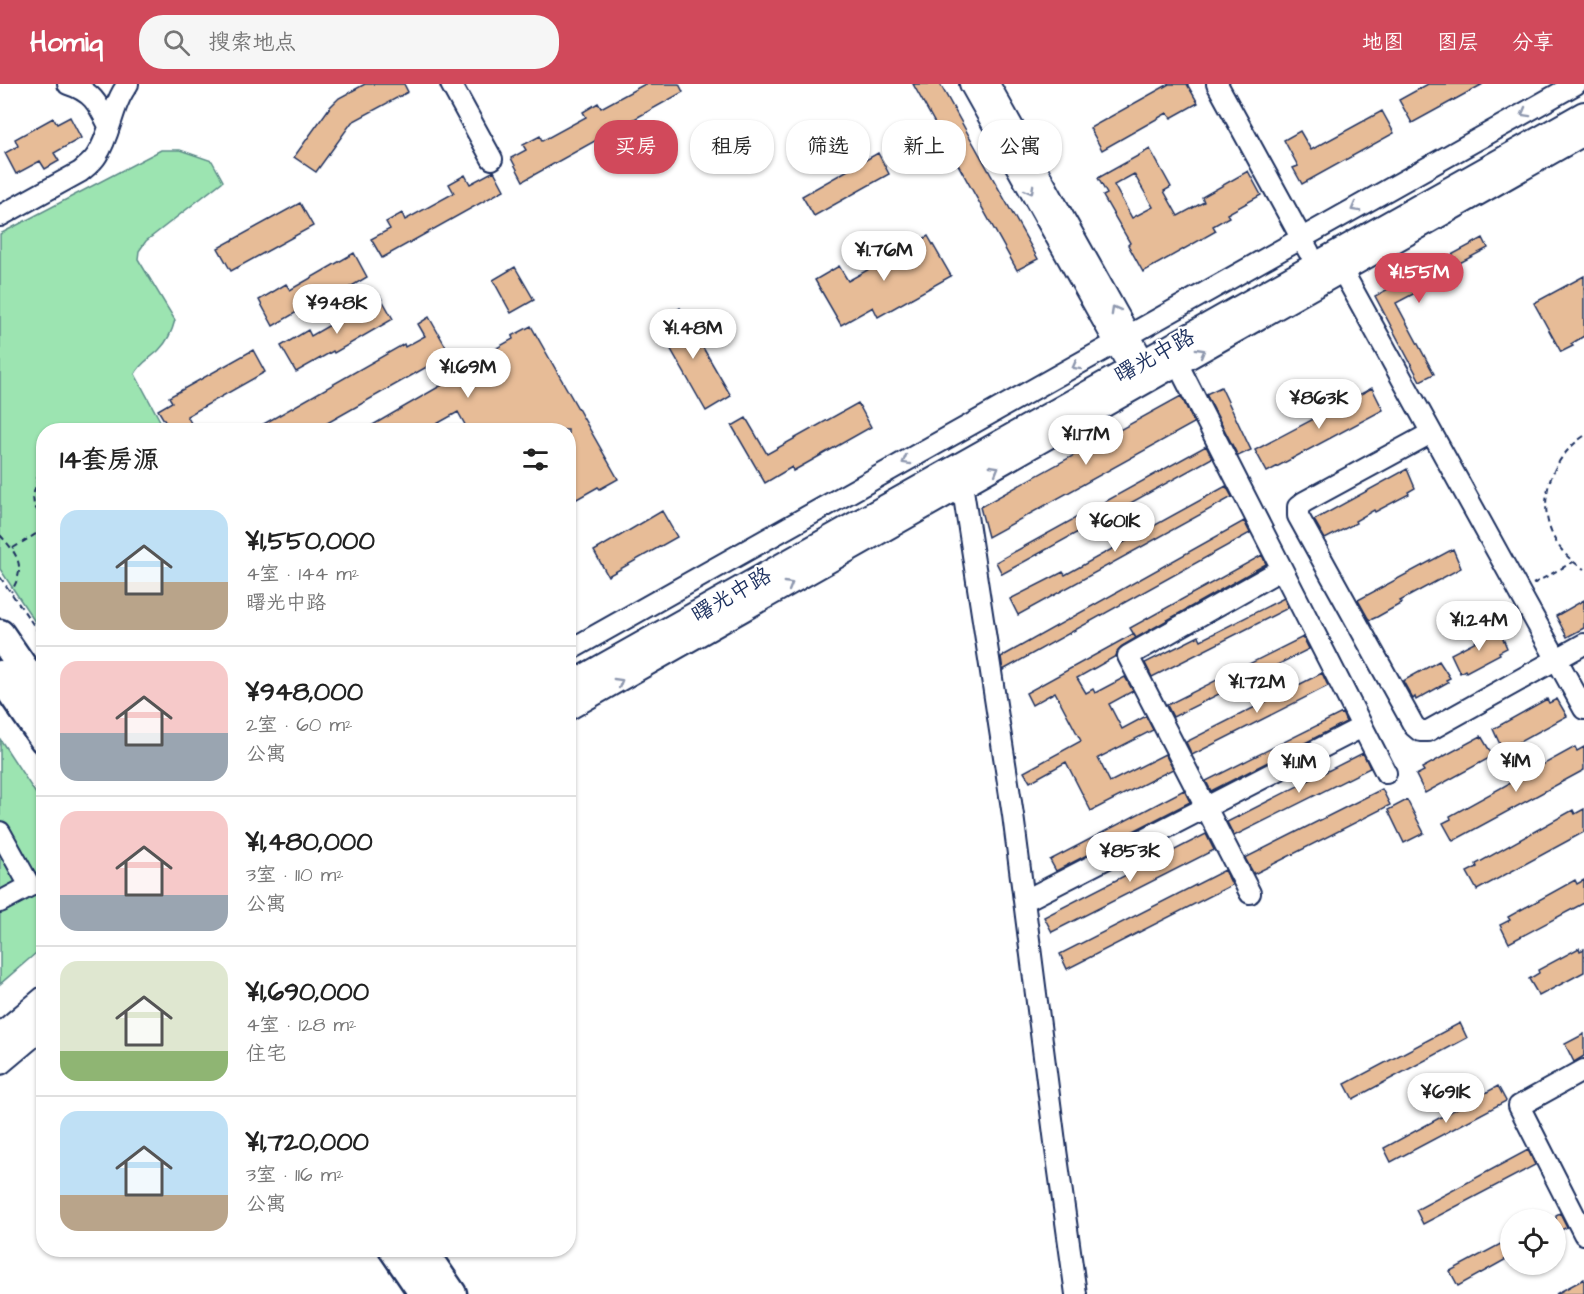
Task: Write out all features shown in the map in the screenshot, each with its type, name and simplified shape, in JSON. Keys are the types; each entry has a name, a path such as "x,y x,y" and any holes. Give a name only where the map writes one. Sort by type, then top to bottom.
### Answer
{"highway":[{"path":"0,634 36,686"},
{"path":"0,675 36,727"},
{"path":"399,1257 424,1294"},
{"path":"427,1257 453,1294"}],"main road":[{"name":"曙光中路","path":"576,665 1130,353 1305,245 1583,118"},
{"name":"曙光中路","path":"576,682 961,476 1130,353 1174,356 1583,118"},
{"path":"0,1036 36,1006"},
{"path":"0,1062 36,1032"}],"street":[{"path":"68,84 94,97 109,126"},
{"path":"0,216 80,172 91,163 98,154 121,95 128,84"},
{"path":"452,84 492,159"},
{"path":"970,84 1130,353"},
{"path":"989,84 1130,353"},
{"path":"1217,84 1305,245 1563,87"},
{"path":"576,705 961,476 1174,356 1342,272 1583,118"},
{"path":"1342,272 1584,709"},
{"path":"576,647 1130,353"},
{"path":"1174,356 1386,773"},
{"path":"1431,433 1298,507 1298,516 1408,718 1420,731 1428,731 1584,644"},
{"path":"961,476 1013,815 1076,1294"},
{"path":"1250,893 1128,656 1282,569"},
{"path":"1024,901 1362,727"},
{"path":"0,832 30,886 0,902"},
{"path":"1584,1070 1519,1106 1584,1234"}],"path":[{"path":"1584,436 1574,443 1556,464 1549,483 1546,503 1547,516 1556,542 1573,562 1584,569"},
{"path":"36,485 33,496 36,508"},
{"path":"12,549 36,534"},
{"path":"0,535 17,557 19,578 11,592"},
{"path":"1519,592 1573,562"},
{"path":"0,577 36,628"}],"green space":[{"path":"161,150 180,150 212,161 223,181 146,241 139,251 138,259 175,320 165,343 135,374 161,423 36,423 36,623 0,569 0,234"},
{"path":"0,739 36,794 36,953 0,984"}],"building":[{"path":"365,84 404,84 408,92 352,122 316,172 294,157 330,107 339,98"},
{"path":"645,84 679,84 683,92 633,120 594,120 594,142 523,181 511,158 526,150 523,145 540,136 542,141 586,117 583,112 598,103 601,108"},
{"path":"913,84 940,84 960,120 933,120"},
{"path":"1169,84 1187,84 1198,103 1171,118 1167,113 1102,150 1090,128"},
{"path":"1428,84 1483,84 1412,123 1399,100"},
{"path":"1382,111 1394,133 1302,184 1293,168 1298,166 1284,140 1300,131 1311,150"},
{"path":"70,117 81,138 54,153 59,161 45,169 40,161 16,174 5,153 18,146 15,139 53,118 57,124"},
{"path":"966,130 978,152 978,174 990,174 1038,259 1017,270 963,174 966,174"},
{"path":"1150,149 1171,187 1164,191 1178,216 1204,202 1202,197 1248,171 1261,195 1227,214 1229,217 1213,226 1216,231 1143,272 1128,245 1130,243 1103,196 1107,194 1098,178","holes":["1134,174 1153,207 1132,218 1114,185"]},
{"path":"878,153 882,161 882,174 889,174 814,216 802,196 841,174 870,174 870,158"},
{"path":"494,171 504,190 382,258 371,239 390,229 386,222 402,213 405,220 454,193 449,184 465,175 470,184"},
{"path":"300,203 313,226 231,271 218,248"},
{"path":"928,236 951,276 878,317 873,307 841,325 815,280 839,266 848,281"},
{"path":"1483,238 1488,248 1433,277 1436,282 1396,303 1434,374 1420,381 1375,296"},
{"path":"354,253 367,277 310,311 307,306 273,326 259,300 286,284 290,290"},
{"path":"515,267 534,300 511,313 493,280"},
{"path":"1584,276 1584,336 1571,344 1573,346 1561,352 1534,303"},
{"path":"380,296 393,319 296,372 281,346 308,330 311,336"},
{"path":"680,308 731,396 706,411 656,323"},
{"path":"429,317 458,368 513,339 512,336 531,326 618,479 576,499 576,423 464,423 458,412 438,423 376,423 442,385 430,365 327,423 265,423 404,344 405,347 425,336 418,324"},
{"path":"253,350 265,372 187,416 191,423 166,423 158,410 172,402 169,397"},
{"path":"1221,387 1251,450 1238,456 1206,394"},
{"path":"1372,388 1383,410 1267,472 1255,450"},
{"path":"1181,396 1194,423 988,537 980,507"},
{"path":"858,403 871,427 793,471 792,467 765,483 732,426 746,418 767,454"},
{"path":"1206,446 1212,458 1002,574 996,562"},
{"path":"1407,469 1415,488 1408,492 1409,494 1375,512 1374,510 1355,521 1356,523 1325,539 1314,520"},
{"path":"1226,486 1232,497 1018,615 1010,599 1063,572 1065,575"},
{"path":"662,511 677,537 608,576 594,551"},
{"path":"1244,521 1250,533 1003,670 1001,657"},
{"path":"1453,549 1461,568 1400,601 1402,603 1377,617 1370,620 1368,618 1358,600"},
{"path":"1262,555 1266,564 1136,638 1130,628"},
{"path":"1284,598 1288,608 1152,677 1145,663 1199,636 1201,640"},
{"path":"1584,600 1584,628 1567,637 1556,616"},
{"path":"1499,629 1507,648 1499,652 1500,654 1460,673 1451,654"},
{"path":"1133,634 1136,638 1122,646 1116,656 1077,678 1086,693 1093,689 1095,693 1125,677 1133,691 1109,704 1122,729 1146,716 1153,730 1098,758 1110,782 1165,754 1173,769 1091,811 1066,762 1030,782 1024,772 1081,741 1055,692 1032,705 1026,693"},
{"path":"1303,637 1309,649 1173,717 1167,705"},
{"path":"1439,661 1450,678 1446,680 1448,682 1416,700 1415,697 1413,699 1403,681"},
{"path":"1322,673 1328,686 1192,755 1186,742"},
{"path":"1547,699 1549,703 1557,699 1567,716 1503,751 1493,729"},
{"path":"1342,713 1346,722 1211,791 1206,781"},
{"path":"1481,736 1493,756 1425,793 1416,775 1424,771 1422,768"},
{"path":"1575,747 1577,751 1584,747 1584,770 1453,841 1443,823 1451,819 1450,816"},
{"path":"1363,753 1370,768 1234,836 1227,822"},
{"path":"1382,789 1390,805 1254,874 1245,858"},
{"path":"1184,790 1190,802 1056,871 1050,860"},
{"path":"1407,800 1424,833 1404,843 1388,810"},
{"path":"1584,809 1584,832 1477,890 1467,872 1477,867 1476,864 1573,810 1575,814"},
{"path":"1206,834 1214,850 1052,932 1044,917"},
{"path":"1225,870 1232,885 1067,969 1060,954"},
{"path":"1575,880 1577,884 1584,880 1584,903 1509,943 1500,925 1510,920 1508,917"},
{"path":"1579,948 1580,951 1584,949 1584,972 1539,996 1529,979 1539,973 1538,970"},
{"path":"1460,1023 1467,1038 1353,1099 1345,1084"},
{"path":"1584,1034 1584,1056 1574,1062 1565,1044"},
{"path":"1498,1086 1506,1101 1391,1162 1384,1148"},
{"path":"1528,1150 1535,1165 1423,1224 1416,1210"},
{"path":"1500,1244 1500,1263 1458,1286 1450,1271"},
{"path":"1584,1279 1584,1294 1556,1294"}]}
